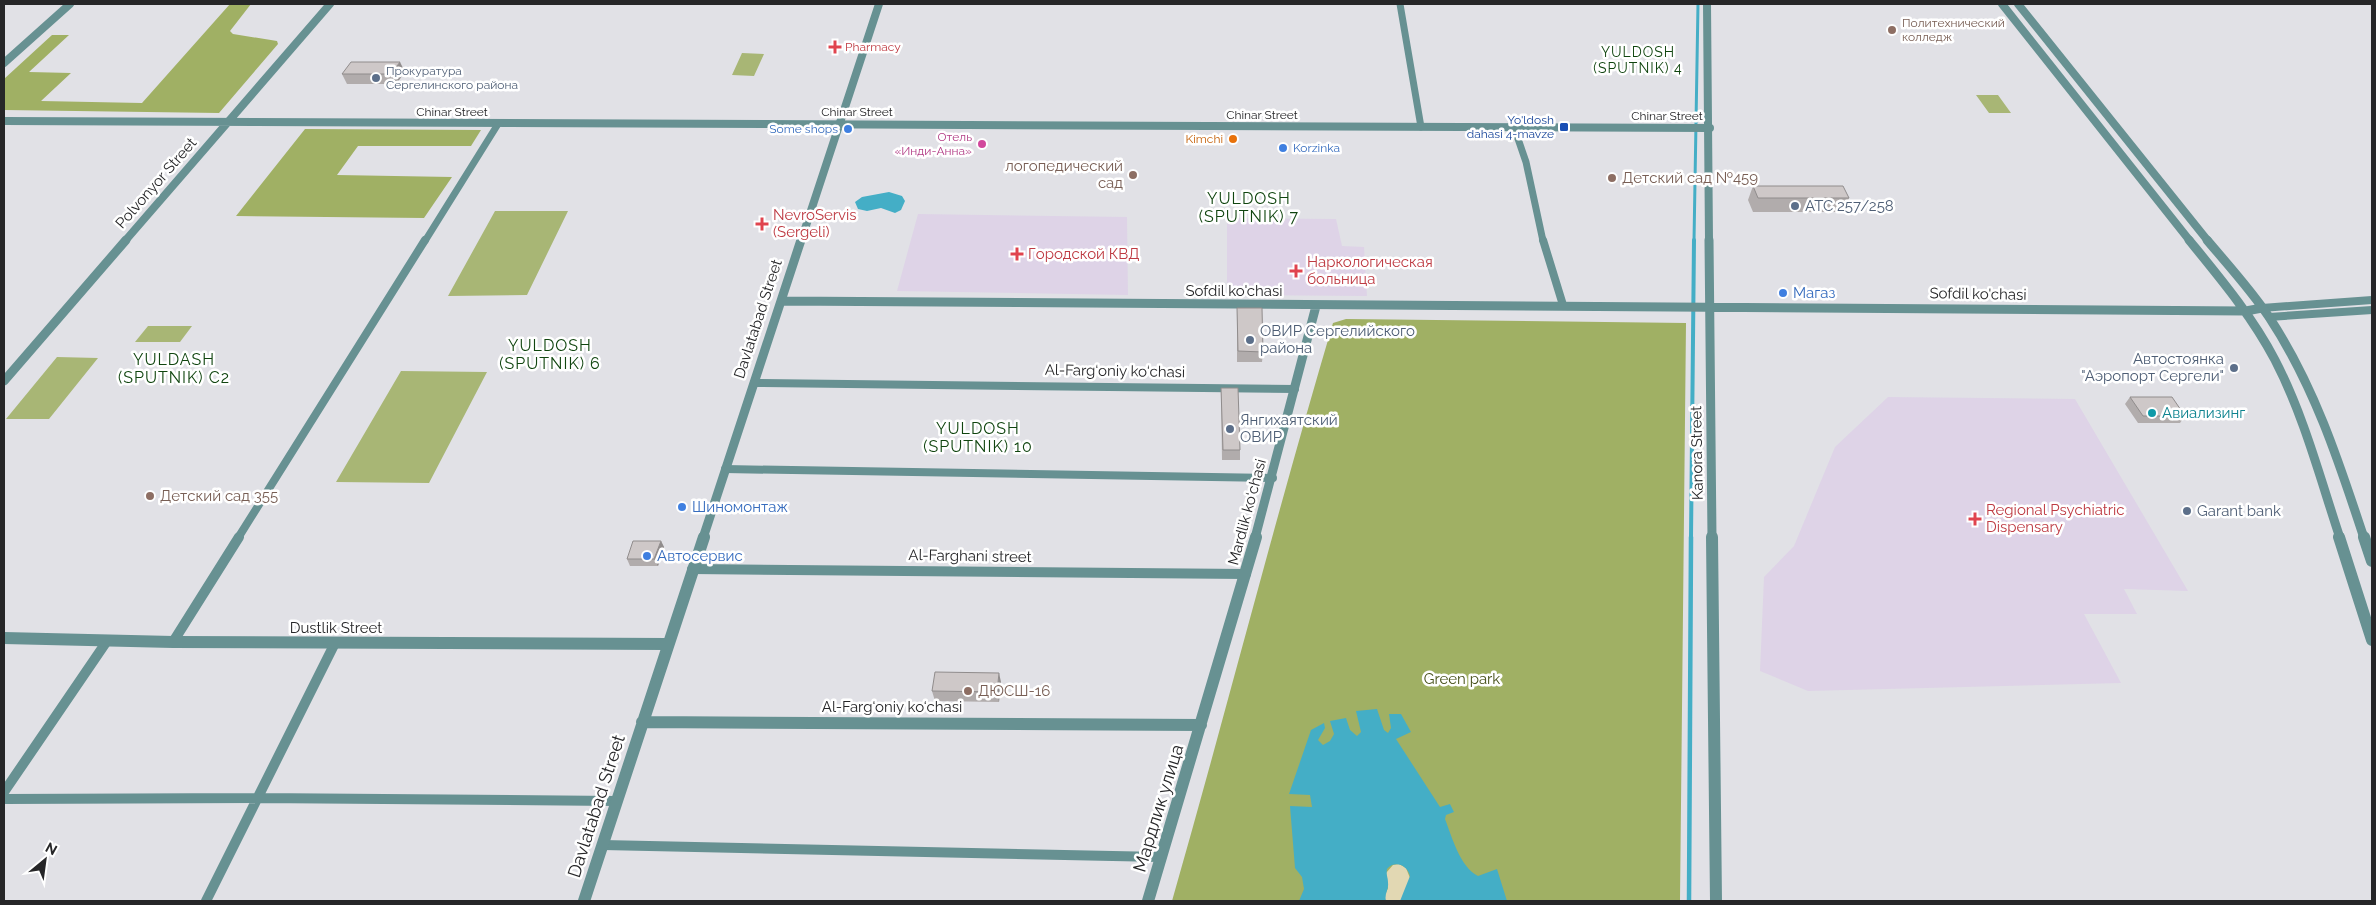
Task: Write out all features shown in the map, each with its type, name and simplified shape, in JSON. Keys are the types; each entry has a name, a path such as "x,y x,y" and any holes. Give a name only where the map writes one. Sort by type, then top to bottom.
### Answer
{"street":[{"path":"4,63 70,4"},
{"name":"Polvonyor Street","path":"4,381 330,4"},
{"name":"Davlatabad Street","path":"584,901 879,4"},
{"path":"1400,4 1422,127"},
{"name":"Kanora Street","path":"1707,4 1701,128 1710,306 1716,901"},
{"path":"2002,4 2246,311 2275,360 2302,420 2372,640"},
{"path":"2018,4 2269,317 2296,364 2315,403 2336,454 2372,561"},
{"path":"2048,61 2064,61"},
{"name":"Chinar Street","path":"4,121 1701,128"},
{"path":"173,642 498,124"},
{"path":"1514,127 1526,162 1541,233 1563,305"},
{"name":"Sofdil ko'chasi","path":"781,301 1316,306 1692,305 2246,311 2262,308 2372,300"},
{"name":"Mardlik ko‘chasi","path":"1201,725 1273,478 1316,306"},
{"name":"Sofdil ko'chasi","path":"2246,311 2269,317 2372,310"},
{"name":"Al-Farg‘oniy ko‘chasi","path":"754,383 1295,389"},
{"path":"726,469 1273,478"},
{"name":"Al-Farghani street","path":"692,569 1246,574"},
{"name":"Dustlik Street","path":"4,638 173,642 668,644"},
{"path":"4,792 107,641"},
{"path":"206,901 334,643"},
{"name":"Al-Farg‘oniy ko‘chasi","path":"642,722 1201,725"},
{"name":"Мардлик улица","path":"1148,901 1201,725"},
{"path":"4,799 616,800"},
{"path":"602,845 1161,857"}],"shaded area":[{"name":"Городской КВД","path":"918,214 1127,217 1128,295 897,291"},
{"name":"Наркологическая больница","path":"1227,218 1336,219 1342,246 1364,247 1367,296 1227,295"},
{"name":"Regional Psychiatric Dispensary","path":"1888,397 2075,399 2188,591 2124,589 2137,614 2084,614 2121,683 1808,691 1760,671 1764,577 1794,546 1835,447"}],"green space":[{"path":"230,4 251,4 230,31 233,34 277,41 278,44 219,113 4,110 4,79 52,35 69,35 29,72 71,73 41,101 142,103"},
{"path":"742,53 764,54 754,76 732,75"},
{"path":"1976,95 1998,95 2011,113 1989,113"},
{"path":"305,129 481,130 471,146 358,146 337,175 452,177 424,218 236,216"},
{"path":"495,211 568,211 527,295 448,296"},
{"name":"Green park","path":"1346,319 1686,323 1680,901 1172,901 1333,323"},
{"path":"148,326 192,326 180,342 135,342"},
{"path":"57,357 98,358 49,419 6,419"},
{"path":"401,371 487,372 429,483 336,482"}],"sand":[{"path":"1399,864 1406,868 1410,878 1402,900 1386,901 1384,897 1388,888 1386,873 1393,865"}],"water":[{"path":"889,192 902,196 905,201 901,210 895,213 881,208 867,211 858,209 855,202 862,197"},
{"path":"1377,709 1384,730 1388,733 1391,728 1389,714 1401,714 1411,732 1396,739 1440,807 1450,804 1454,812 1446,815 1445,819 1461,859 1478,876 1497,869 1507,901 1400,901 1410,876 1404,867 1397,864 1387,869 1386,901 1299,901 1304,889 1302,877 1295,868 1290,806 1312,807 1310,795 1289,794 1311,730 1324,723 1325,728 1318,740 1323,745 1330,741 1334,734 1330,721 1346,718 1350,730 1357,736 1361,732 1356,711"}],"building":[{"path":"351,62 400,62 391,74 342,74"},
{"path":"1753,186 1843,186 1849,198 1758,198"},
{"name":"ОВИР Сергелийского района","path":"1237,308 1262,308 1263,352 1238,351"},
{"name":"Янгихаятский ОВИР","path":"1221,388 1238,388 1240,450 1223,450"},
{"path":"2130,397 2172,397 2185,416 2143,416"},
{"path":"633,541 661,541 654,559 627,559"},
{"path":"935,672 999,673 997,692 932,691"}],"waterway":[{"path":"1694,241 1698,4"},
{"path":"1691,538 1694,240"},
{"path":"1689,901 1691,537"}],"place":[{"name":"Политехнический колледж","path":"1892,30"},
{"name":"Pharmacy","path":"835,47"},
{"name":"Прокуратура Сергелинского района","path":"376,78"},
{"name":"Yo'ldosh dahasi 4-mavze","path":"1564,127"},
{"name":"Some shops","path":"848,129"},
{"name":"Kimchi","path":"1233,139"},
{"name":"Отель «Инди-Анна»","path":"982,144"},
{"name":"Korzinka","path":"1283,148"},
{"name":"логопедический сад","path":"1133,175"},
{"name":"Детский сад №459","path":"1612,178"},
{"name":"АТС 257/258","path":"1795,206"},
{"name":"NevroServis (Sergeli)","path":"762,224"},
{"name":"Городской КВД","path":"1017,254"},
{"name":"Наркологическая больница","path":"1296,271"},
{"name":"Магаз","path":"1783,293"},
{"name":"ОВИР Сергелийского района","path":"1250,340"},
{"name":"Автостоянка \"Аэропорт Сергели\"","path":"2234,368"},
{"name":"Авиализинг","path":"2152,413"},
{"name":"Янгихаятский ОВИР","path":"1230,429"},
{"name":"Детский сад 355","path":"150,496"},
{"name":"Шиномонтаж","path":"682,507"},
{"name":"Garant bank","path":"2187,511"},
{"name":"Regional Psychiatric Dispensary","path":"1975,519"},
{"name":"Автосервис","path":"647,556"},
{"name":"ДЮСШ-16","path":"968,691"}],"district":[{"name":"YULDOSH (SPUTNIK) 4","path":"1638,60"},
{"name":"YULDOSH (SPUTNIK) 7","path":"1249,207"},
{"name":"YULDOSH (SPUTNIK) 6","path":"550,354"},
{"name":"YULDASH (SPUTNIK) C2","path":"174,368"},
{"name":"YULDOSH (SPUTNIK) 10","path":"978,437"}]}
